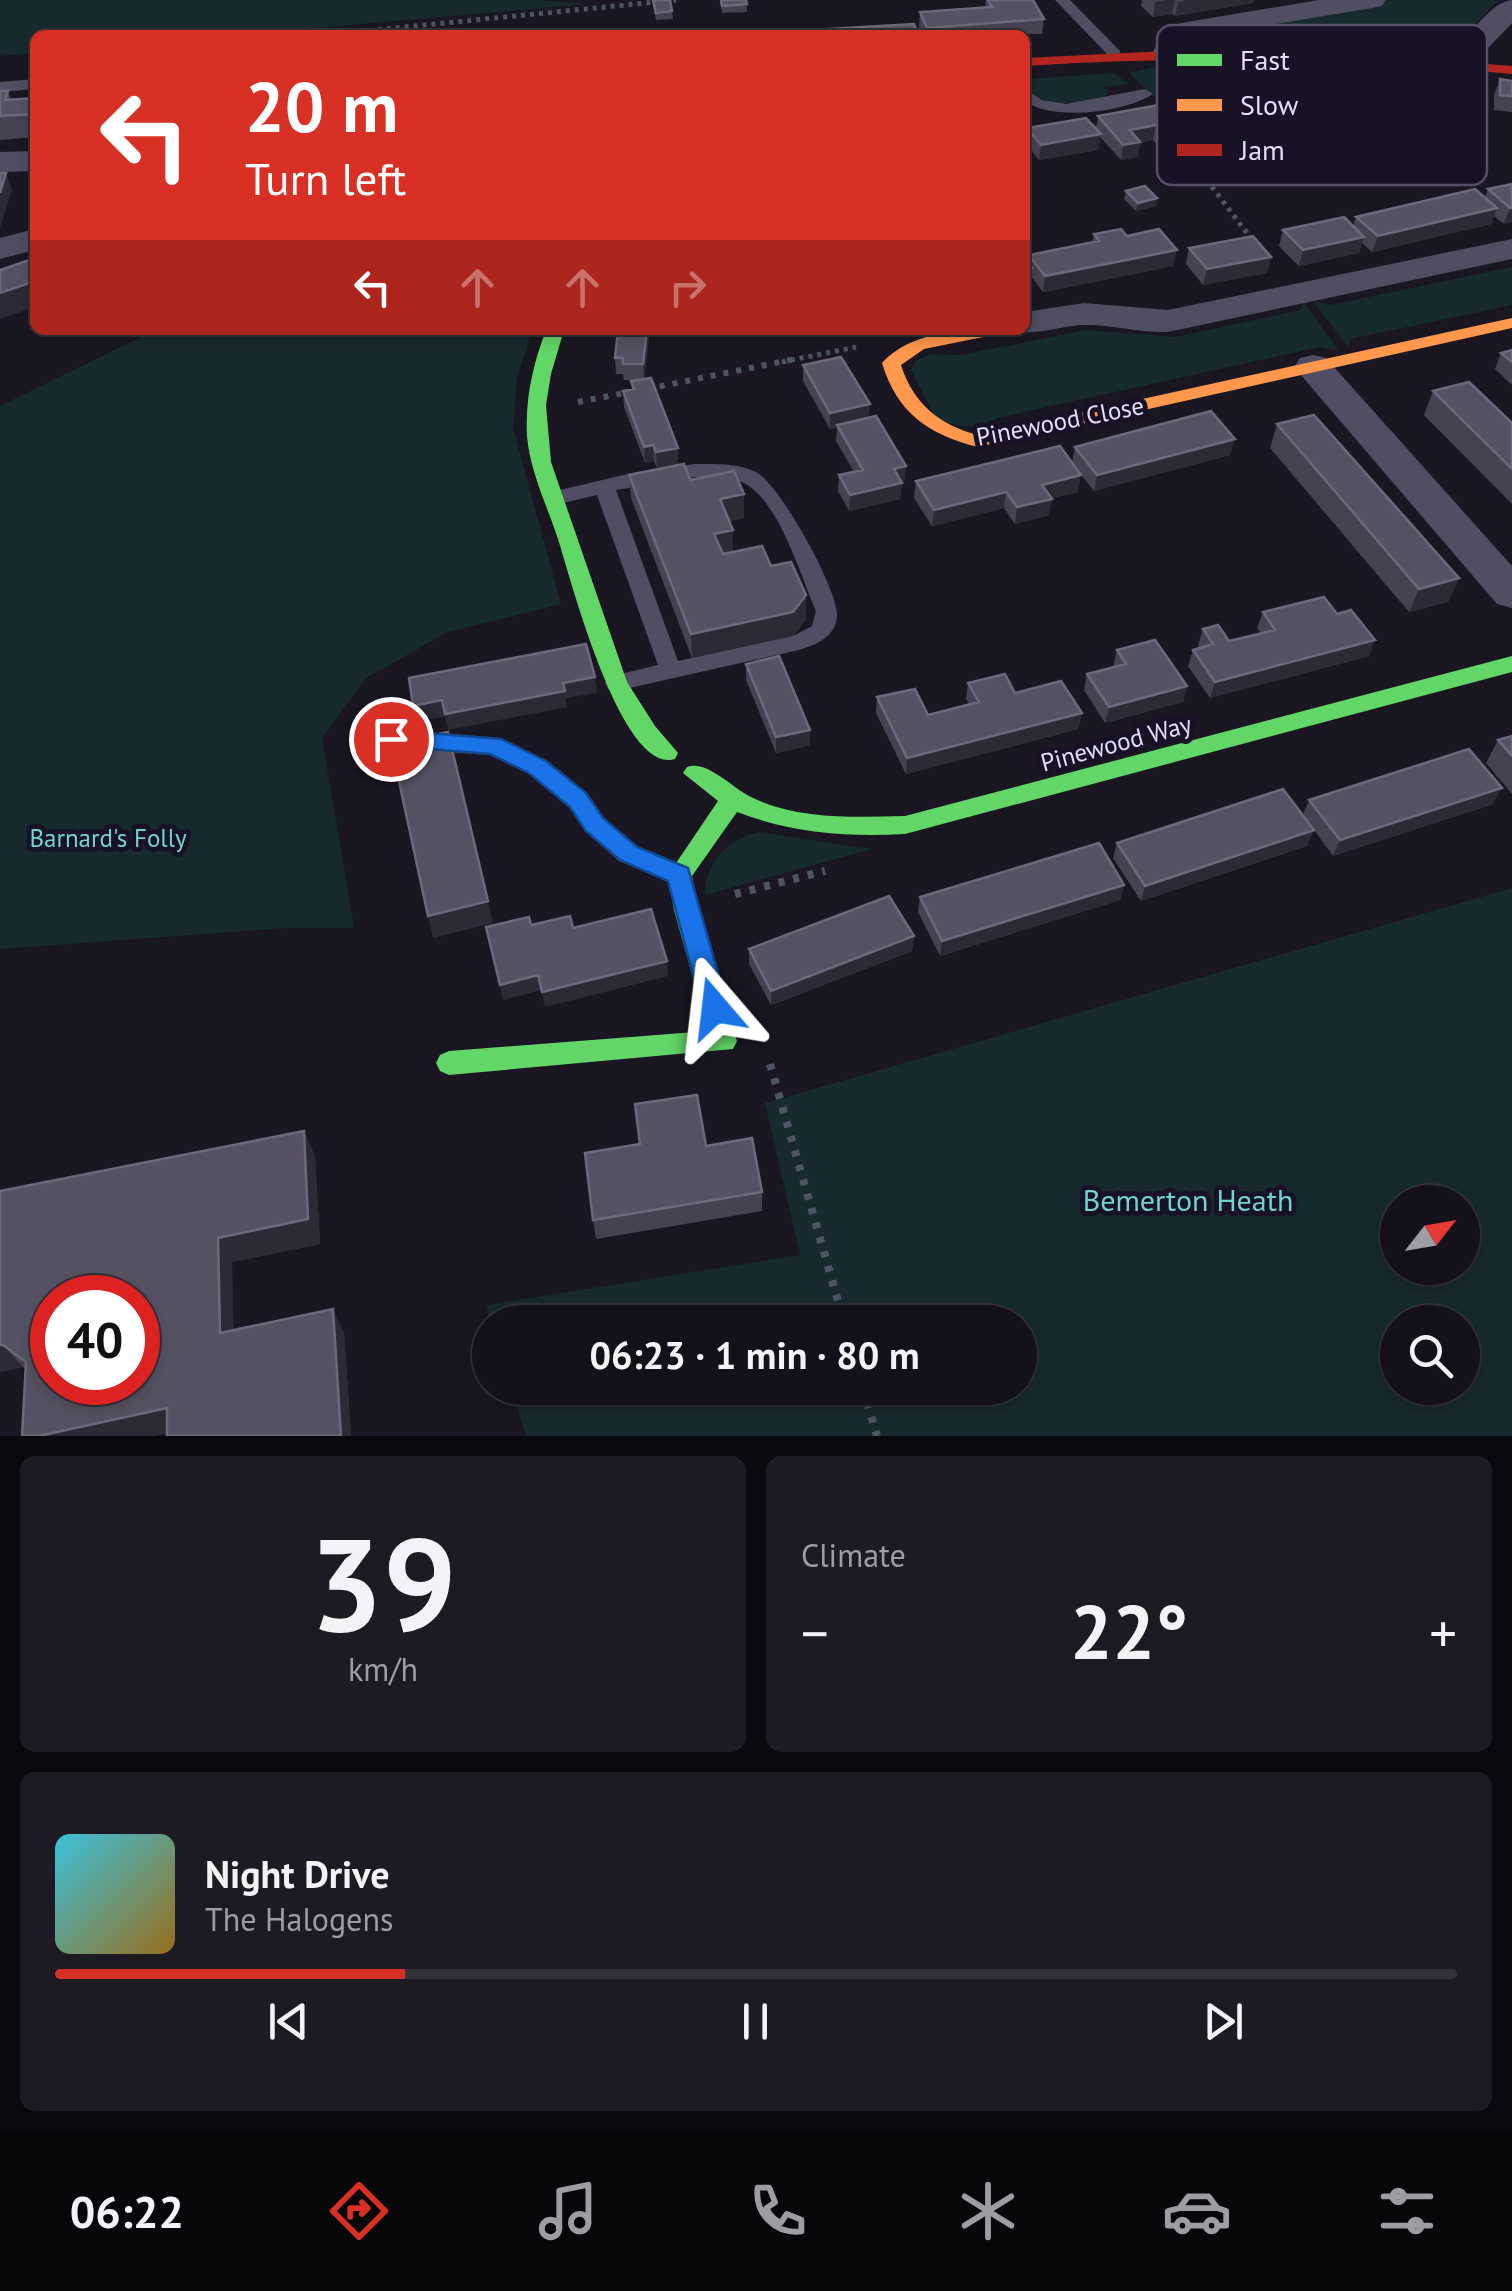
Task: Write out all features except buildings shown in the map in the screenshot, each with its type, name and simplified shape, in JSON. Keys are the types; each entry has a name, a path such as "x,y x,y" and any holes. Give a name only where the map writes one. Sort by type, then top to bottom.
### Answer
{"street":[{"path":"1216,25 1372,0"},
{"path":"1487,33 1512,7"},
{"path":"1030,62 1157,52"},
{"path":"1487,67 1512,70"},
{"path":"0,162 30,161"},
{"path":"0,249 30,240"},
{"path":"1030,322 1084,314 1144,322 1168,320 1512,249"},
{"name":"Pinewood Close","path":"902,352 891,363 893,377 924,422 953,438 978,441 1512,323"},
{"path":"553,335 544,357 537,410 539,452 616,683 645,734 667,753"},
{"path":"902,352 967,335"},
{"path":"1313,366 1512,593"},
{"name":"Pinewood Way","path":"694,773 730,801 799,822 852,828 905,825 1512,664"},
{"path":"449,1063 724,1041 680,875 730,801"}],"lane":[{"path":"1062,0 1115,54"},
{"path":"0,87 30,84"},
{"path":"1030,100 1050,109 1145,94"},
{"path":"554,498 707,468 739,471 762,483 776,504 827,612 827,624 819,634 799,642 616,683"},
{"path":"606,488 671,672"},
{"path":"391,739 493,746 538,767 578,800 595,824 628,854 680,875"}],"path":[{"path":"374,30 676,0"},
{"path":"1145,94 1157,107"},
{"path":"1211,185 1250,237 1302,293"},
{"path":"537,410 856,347 902,352"},
{"path":"686,907 829,870"},
{"path":"724,1041 766,1054 839,1305"},
{"path":"868,1405 877,1436"}],"green space":[{"path":"0,0 537,0 589,4 293,30 30,30 30,53 0,56"},
{"path":"1393,0 1498,0 1475,25 1240,25"},
{"path":"1157,66 1157,97 1154,97 1129,73"},
{"path":"1114,73 1128,84 1104,87 1108,93 1104,97 1053,103 1030,92 1030,79"},
{"path":"1512,267 1512,305 1351,339 1348,347 1313,301 1330,305"},
{"path":"1304,302 1339,351 1320,347 997,418 983,426 968,427 936,419 911,370 916,361 930,354 960,355 1086,330 1176,337 1300,310"},
{"name":"Barnard's Folly","path":"145,335 531,335 517,377 513,428 561,604 448,632 366,678 322,738 354,928 286,928 0,949 0,406"},
{"path":"758,832 872,849 705,895 709,872 720,854"},
{"name":"Bemerton Heath","path":"1512,888 1512,1436 526,1436 516,1405 1037,1405 1037,1305 486,1305 800,1255 765,1103"}],"traffic: fast":[{"path":"553,335 537,405 541,462 616,682 647,732 667,753"},
{"path":"695,773 718,791 768,814 820,824 905,825 1512,664"},
{"path":"449,1063 724,1041 686,910 680,875 731,801"}],"traffic: slow":[{"path":"967,335 918,345 891,363 903,393 922,416 947,431 978,441 1512,323"}],"traffic: jam":[{"path":"1030,62 1157,55"},
{"path":"1487,68 1512,70"}],"route":[{"path":"391,739 493,746 538,767 578,800 595,824 628,854 680,875 686,910 715,1008"}]}
